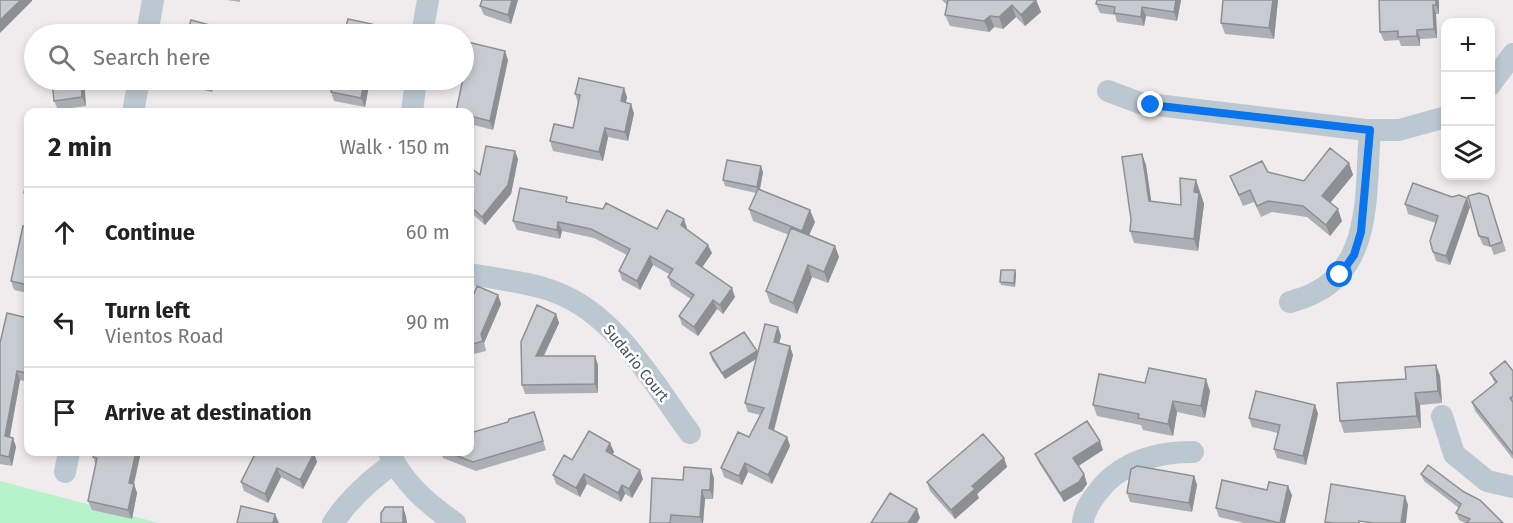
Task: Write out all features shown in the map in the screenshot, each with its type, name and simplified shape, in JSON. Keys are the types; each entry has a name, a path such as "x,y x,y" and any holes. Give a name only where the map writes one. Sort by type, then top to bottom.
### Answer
{"street":[{"path":"149,24 153,0"},
{"path":"424,24 428,0"},
{"path":"1495,79 1513,54"},
{"path":"134,108 137,90"},
{"path":"412,108 415,90"},
{"path":"1108,91 1140,103 1370,130 1415,127 1441,119"},
{"path":"1290,302 1317,292 1340,275 1354,255 1361,232 1370,130"},
{"name":"Sudario Court","path":"474,275 553,291 588,308 631,352 690,433"},
{"path":"1442,416 1454,454 1487,480 1513,487"},
{"path":"1083,523 1087,508 1097,492 1112,475 1124,466 1159,454 1192,452"},
{"path":"333,523 347,504 391,457 422,498 455,523"}],"green space":[{"path":"0,481 159,523 0,523"}],"building":[{"path":"0,0 21,0 0,20"},
{"path":"482,0 512,0 508,15 480,6"},
{"path":"948,0 1036,0 1021,15 1012,5 999,17 990,16 984,21 945,15"},
{"path":"1097,0 1176,0 1174,12 1142,7 1141,17 1114,13 1115,7 1096,4"},
{"path":"1223,0 1273,0 1269,28 1221,23"},
{"path":"1379,0 1436,0 1436,5 1433,5 1434,29 1417,30 1417,36 1398,37 1398,31 1380,32"},
{"path":"348,19 372,24 347,24"},
{"path":"191,20 206,24 190,24"},
{"path":"474,43 505,51 490,121 474,117 474,108 457,108 461,90 474,90"},
{"path":"579,78 624,88 621,101 631,104 625,132 605,128 599,152 550,141 554,124 573,128 580,95 575,94"},
{"path":"53,90 82,90 82,97 54,101"},
{"path":"332,90 363,90 361,98 331,92"},
{"path":"486,146 515,151 508,185 482,217 474,210 474,170 480,175"},
{"path":"1330,148 1349,163 1322,196 1338,209 1326,225 1303,206 1268,201 1257,206 1250,190 1239,195 1230,176 1262,161 1268,172 1304,181"},
{"path":"1142,154 1149,201 1181,205 1180,178 1196,180 1194,192 1199,193 1194,239 1130,231 1131,219 1122,157"},
{"path":"727,160 761,166 757,187 723,180"},
{"path":"1413,183 1452,197 1459,195 1467,198 1446,256 1433,252 1430,241 1438,216 1405,204"},
{"path":"520,188 567,197 566,202 603,209 606,203 657,229 667,210 684,219 681,225 708,245 696,263 732,288 720,305 713,300 694,327 679,316 694,295 668,277 673,269 650,256 637,281 619,271 630,249 591,229 558,222 557,230 513,221"},
{"path":"758,189 810,210 802,231 749,209"},
{"path":"1479,193 1488,196 1502,242 1490,246 1488,238 1479,236 1468,196"},
{"path":"23,226 24,226 24,284 11,281"},
{"path":"791,228 835,246 824,272 808,265 793,303 766,291"},
{"path":"1001,270 1015,270 1014,283 1000,282"},
{"path":"477,286 498,295 481,334 483,341 474,344 474,294"},
{"path":"537,305 556,314 536,356 595,356 595,384 522,385 521,342"},
{"path":"7,313 24,317 24,373 17,371 5,436 13,438 9,457 0,455 0,343"},
{"path":"765,324 778,327 774,342 790,346 769,428 787,437 768,475 745,463 739,476 721,468 738,432 749,437 764,408 745,403"},
{"path":"744,332 757,351 722,373 710,353"},
{"path":"1505,361 1513,371 1513,396 1510,398 1513,402 1513,454 1472,402 1497,382 1490,373"},
{"path":"1436,365 1438,391 1415,393 1417,416 1340,421 1337,383 1406,379 1405,367"},
{"path":"1149,368 1206,379 1201,406 1173,401 1168,424 1138,418 1139,414 1093,405 1099,374 1145,383"},
{"path":"1256,391 1315,405 1303,456 1274,449 1280,425 1249,418"},
{"path":"534,412 543,441 473,462 457,456 474,456 474,432 508,422 509,419"},
{"path":"1087,421 1100,441 1073,458 1084,474 1079,482 1060,493 1035,454"},
{"path":"589,431 610,443 606,451 640,470 629,489 622,485 618,493 584,474 576,488 553,475 564,455 572,460"},
{"path":"983,434 1004,458 972,486 975,489 951,510 927,482"},
{"path":"135,456 129,483 134,484 128,510 88,501 97,458 93,457"},
{"path":"254,456 312,456 300,480 277,468 265,494 241,482"},
{"path":"1428,465 1464,492 1480,500 1503,523 1466,523 1470,519 1456,513 1461,504 1421,474"},
{"path":"1137,466 1194,476 1189,503 1127,493 1131,469"},
{"path":"684,467 711,469 710,490 702,490 700,517 671,515 670,523 650,523 652,478 683,480"},
{"path":"1222,480 1267,490 1269,482 1288,486 1280,523 1216,508"},
{"path":"1331,484 1405,496 1401,523 1325,522"},
{"path":"890,493 917,509 908,523 871,523"},
{"path":"241,506 275,514 273,523 237,523"},
{"path":"385,507 403,507 403,523 381,523 381,513"}],"route":[{"path":"1151,105 1370,130 1361,232 1354,255 1340,275"}]}
